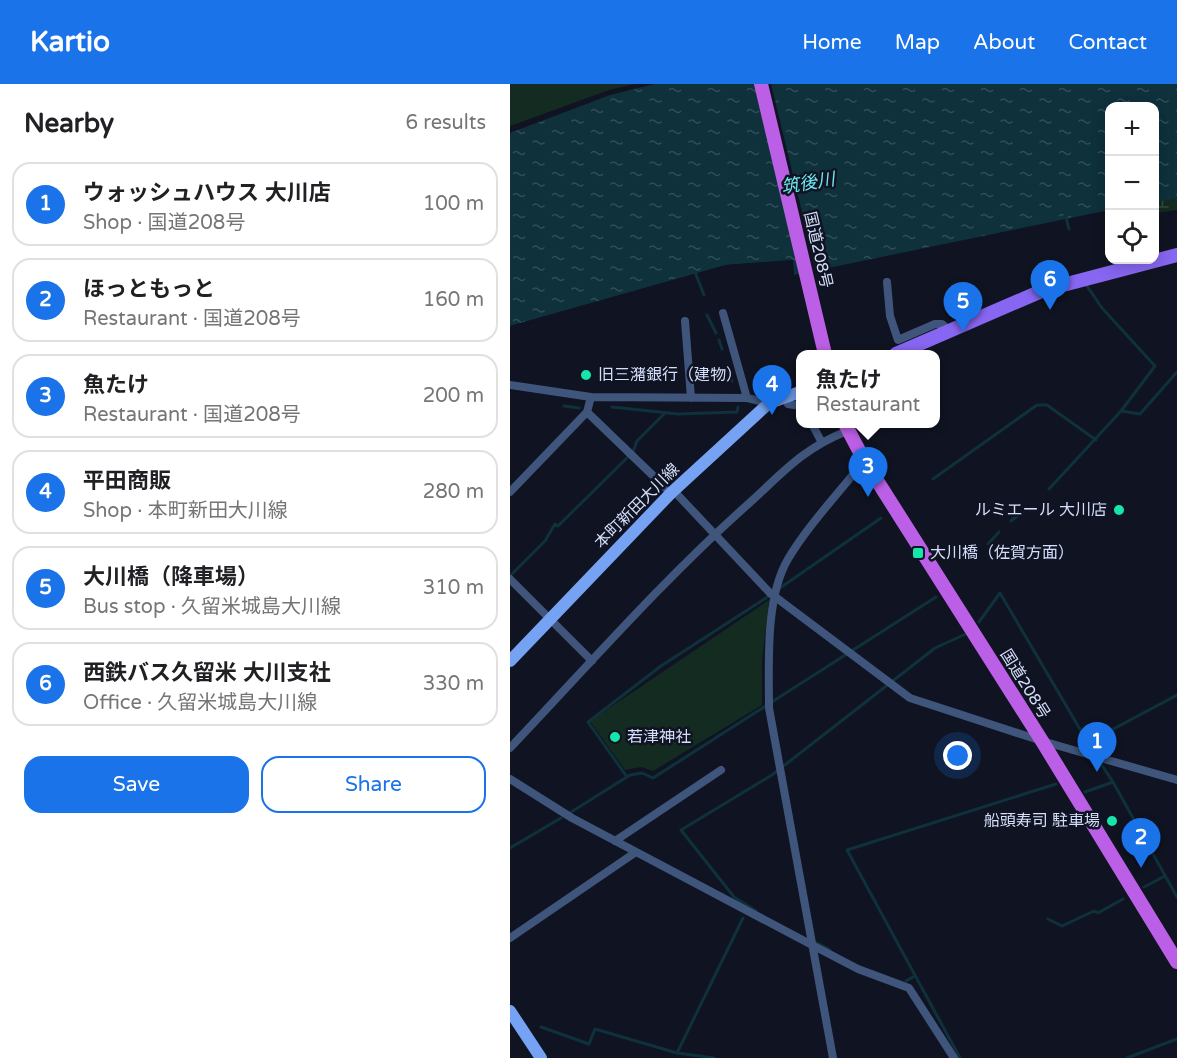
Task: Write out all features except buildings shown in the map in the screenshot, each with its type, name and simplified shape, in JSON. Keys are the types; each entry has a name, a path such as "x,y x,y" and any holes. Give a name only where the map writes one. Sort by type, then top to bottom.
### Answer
{"highway":[{"name":"国道208号","path":"761,84 824,350"},
{"name":"国道208号","path":"847,428 864,461 1177,962"}],"main road":[{"path":"906,350 1044,290 1177,255"},
{"name":"本町新田大川線","path":"510,661 672,492 769,403 796,394"},
{"path":"510,1011 541,1058"},
{"path":"510,1024 532,1058"}],"street":[{"path":"887,282 890,316 898,340 934,324 942,324 951,332"},
{"path":"723,313 747,398"},
{"path":"685,321 691,398"},
{"path":"510,385 591,397 747,398 769,403"},
{"path":"510,492 587,412 591,397"},
{"path":"784,398 788,404 796,405"},
{"path":"587,412 715,534 775,596 910,698 1041,741 1177,780"},
{"path":"815,428 821,441"},
{"path":"510,748 715,534 784,469 821,441 844,428"},
{"path":"833,1058 769,708 769,662 775,596 787,561 864,461"},
{"path":"510,579 551,617 592,661"},
{"path":"615,841 721,770"},
{"path":"510,779 615,841 812,945 858,969 909,988 954,1058"},
{"path":"510,938 636,852"}],"green space":[{"path":"510,84 635,84 609,90 510,126"},
{"path":"1177,184 1177,210 1159,212 1159,187"},
{"path":"769,600 762,662 762,705 653,771 641,767 625,770 590,721"}],"water":[{"name":"筑後川","path":"655,84 1177,84 1177,198 1159,201 1159,102 1105,102 1105,211 794,275 792,260 726,265 510,326 510,133 610,95"}],"pier":[{"path":"756,84 771,84 817,274 802,276"},
{"path":"793,260 794,275 791,275 790,264 726,268 510,329 510,326 726,265"}],"waterway":[{"path":"1065,214 1069,229"},
{"path":"695,272 704,295"},
{"path":"1087,286 1102,308 1155,366 1121,411"},
{"path":"707,315 716,333"},
{"path":"719,340 722,349"},
{"path":"728,367 732,381"},
{"path":"1049,489 1121,411 1140,414 1177,372"},
{"path":"933,479 1037,405 1047,405 1096,440"},
{"path":"564,406 579,408"},
{"path":"612,407 678,414 737,412 738,407"},
{"path":"510,576 545,541 555,524 558,526 633,452 637,441 665,413"},
{"path":"1011,521 1025,510"},
{"path":"780,588 881,518"},
{"path":"988,544 999,532"},
{"path":"979,622 1000,593 1094,753"},
{"path":"627,777 588,722 661,666 769,596"},
{"path":"568,814 630,775 642,773 653,778 936,597"},
{"path":"756,911 734,897 681,830 772,775 935,648 968,633"},
{"path":"1087,743 1177,695"},
{"path":"1099,761 1113,782"},
{"path":"1085,792 1113,782 1177,897"},
{"path":"960,1058 847,850 1056,784"},
{"path":"510,848 561,818"},
{"path":"1144,887 1165,876"},
{"path":"1048,919 1062,926 1094,911 1098,913 1123,899"},
{"path":"677,1053 743,918"},
{"path":"817,943 830,950"},
{"path":"906,981 913,977"},
{"path":"541,1027 589,1044 595,1029 677,1053 714,1058"},
{"path":"1127,1058 1177,1039"}],"place":[{"name":"西鉄バス久留米 大川支社","path":"1050,310"},
{"name":"大川橋（降車場）","path":"963,332"},
{"name":"旧三潴銀行（建物）","path":"586,375"},
{"name":"平田商販","path":"772,415"},
{"name":"魚たけ","path":"868,497"},
{"name":"ルミエール 大川店","path":"1119,510"},
{"name":"大川橋（佐賀方面）","path":"918,553"},
{"name":"若津神社","path":"615,737"},
{"name":"ウォッシュハウス 大川店","path":"1097,772"},
{"name":"船頭寿司 駐車場","path":"1112,821"},
{"name":"ほっともっと","path":"1141,868"}]}
